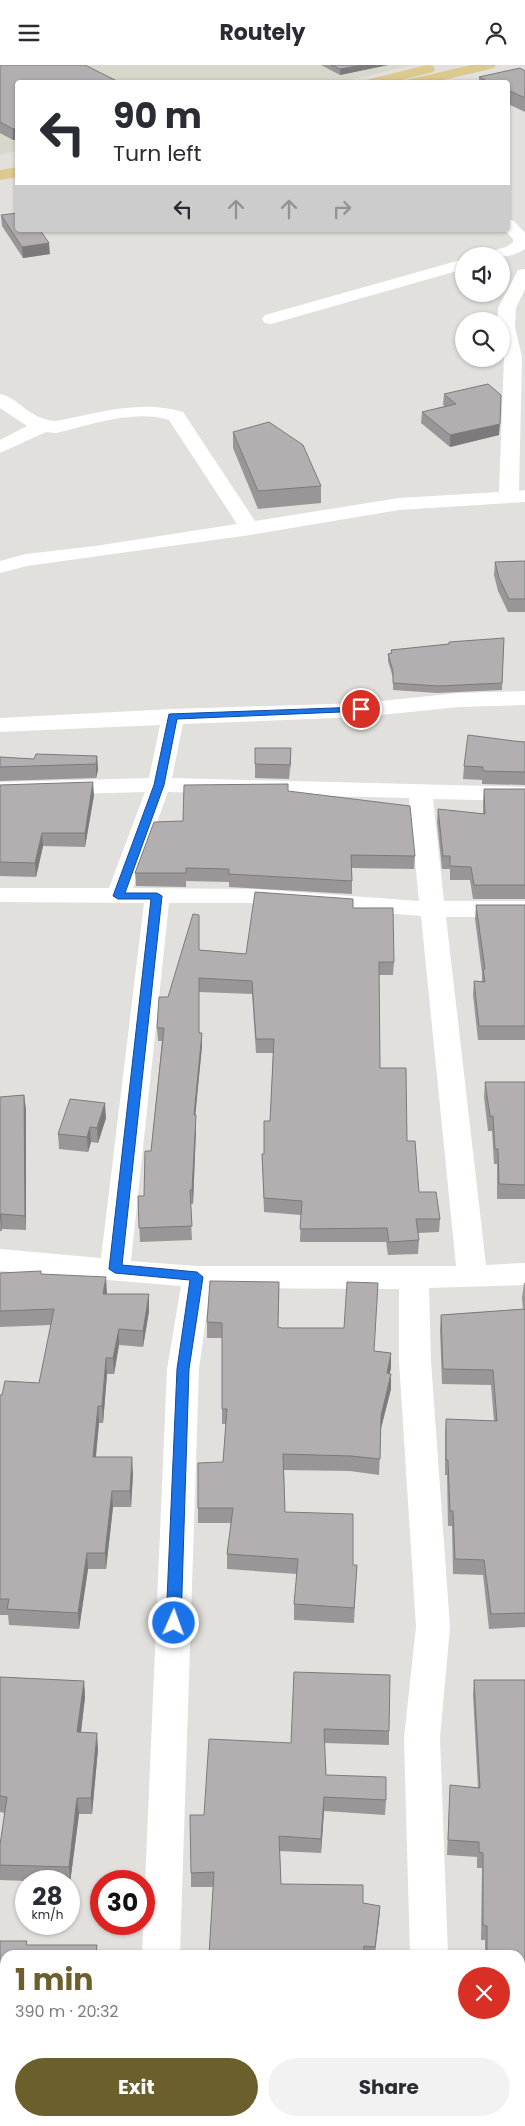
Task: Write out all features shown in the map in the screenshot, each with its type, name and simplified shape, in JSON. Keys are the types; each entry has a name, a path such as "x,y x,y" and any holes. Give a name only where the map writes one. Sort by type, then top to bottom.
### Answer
{"main road":[{"path":"383,80 447,65"},
{"path":"424,80 489,65"},
{"path":"0,165 15,162"},
{"path":"0,175 15,172"}],"street":[{"path":"510,225 521,238 521,244 510,250"},
{"path":"271,319 455,267"},
{"path":"0,567 26,560 250,529 320,515 399,504 517,496 513,357 506,327 507,308 524,274"},
{"path":"0,399 29,422 41,427 56,427 149,410 166,411 176,416 250,529"},
{"path":"0,447 41,427"},
{"path":"0,725 361,709 458,700 525,698"},
{"path":"118,896 159,785 173,716"},
{"path":"0,789 159,785 420,793 525,794"},
{"path":"420,793 472,1276"},
{"path":"0,895 256,896 432,909 525,909"},
{"path":"115,1269 157,896"},
{"path":"0,1260 197,1277 414,1278 525,1274"},
{"path":"161,1950 183,1369 197,1277"},
{"path":"414,1278 415,1361 433,1627 422,1739 429,1950"}],"shaded area":[{"path":"0,65 412,65 350,80 15,80 15,151 0,155"}],"building":[{"path":"0,65 85,65 115,80 15,80 15,129 0,122"},
{"path":"331,65 362,65 340,69"},
{"path":"520,68 525,71 525,98 510,91 510,80 485,80 479,77"},
{"path":"15,213 15,232 41,232 49,243 22,247 1,215"},
{"path":"488,384 501,395 500,424 450,435 422,412 456,404 444,394"},
{"path":"269,422 303,445 321,486 258,491 233,432"},
{"path":"525,561 525,599 509,599 499,578 495,562"},
{"path":"504,638 502,683 438,686 393,683 393,671 388,654 392,653 391,650 449,644 449,642"},
{"path":"468,735 525,742 525,772 483,771 483,767 464,766"},
{"path":"255,748 291,748 290,765 255,764"},
{"path":"36,754 97,756 96,764 0,767 0,757 34,759"},
{"path":"93,782 85,833 42,833 35,863 0,862 0,785"},
{"path":"288,784 288,791 410,806 415,856 351,855 352,881 229,874 229,869 186,868 186,873 135,873 154,822 183,821 184,785"},
{"path":"484,789 525,789 525,885 474,885 471,867 450,866 450,856 443,856 438,809 485,814"},
{"path":"255,892 353,899 353,908 393,908 394,962 379,962 380,1068 406,1068 407,1141 415,1141 419,1192 436,1192 440,1219 416,1219 419,1240 389,1242 387,1228 300,1229 302,1201 264,1198 262,1154 264,1154 264,1121 270,1121 274,1039 256,1039 252,981 199,978 199,1033 202,1033 194,1115 196,1115 192,1190 190,1190 192,1226 139,1228 138,1196 144,1196 145,1151 151,1151 164,1028 157,1028 159,997 168,997 193,914 199,915 199,950 246,954"},
{"path":"476,905 525,905 525,1026 479,1026 474,981 485,982 483,969 485,969"},
{"path":"485,1082 525,1082 525,1185 499,1184 498,1149 495,1149 493,1116 490,1116"},
{"path":"24,1095 25,1216 1,1214 0,1217 0,1097"},
{"path":"70,1099 105,1103 97,1128 90,1127 87,1137 58,1134"},
{"path":"41,1271 41,1274 106,1277 103,1294 149,1294 143,1331 119,1329 113,1358 106,1358 102,1406 98,1406 93,1457 132,1457 130,1491 112,1491 105,1553 87,1553 78,1613 7,1609 9,1599 0,1599 0,1395 2,1395 5,1381 39,1383 54,1309 0,1311 0,1273"},
{"path":"210,1281 279,1282 278,1327 282,1328 344,1328 347,1282 378,1283 374,1351 391,1353 387,1373 391,1374 381,1416 380,1459 351,1456 283,1454 285,1512 353,1514 353,1565 357,1565 354,1608 294,1604 298,1559 227,1554 233,1508 198,1508 198,1463 223,1462 227,1409 222,1409 222,1323 207,1322"},
{"path":"525,1309 525,1613 491,1614 484,1560 455,1559 453,1511 450,1511 448,1460 446,1460 446,1419 497,1421 493,1370 443,1369 441,1315"},
{"path":"294,1672 390,1675 389,1731 324,1729 326,1775 386,1777 386,1800 324,1797 321,1839 279,1836 281,1884 363,1885 363,1903 380,1906 375,1947 364,1946 364,1950 209,1950 214,1872 191,1873 190,1815 204,1815 209,1739 291,1743"},
{"path":"0,1677 84,1681 77,1732 97,1733 91,1798 77,1798 69,1867 0,1865 0,1845 7,1797 0,1796"},
{"path":"474,1680 525,1680 525,1950 487,1950 487,1926 483,1925 483,1853 479,1852 479,1842 448,1840 450,1785 480,1788"},
{"path":"0,1941 27,1941 26,1945 97,1945 96,1950 0,1950"}],"route":[{"path":"174,1623 183,1369 197,1277 115,1269 157,896 118,896 159,785 173,716 361,709"}]}
